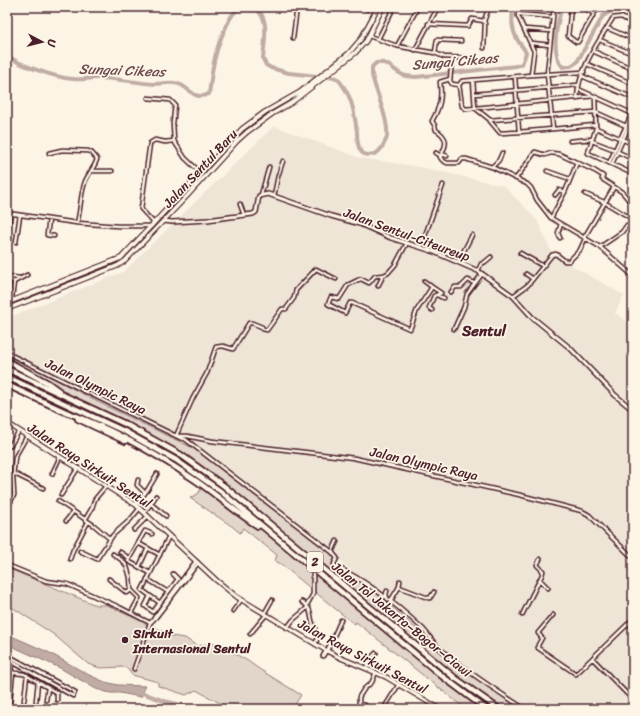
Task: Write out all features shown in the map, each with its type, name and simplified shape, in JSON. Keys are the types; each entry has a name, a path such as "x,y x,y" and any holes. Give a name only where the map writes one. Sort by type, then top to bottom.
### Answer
{"highway":[{"path":"7,361 48,383 69,398"},
{"name":"Jalan Tol Jakarta–Bogor–Ciawi","path":"7,369 125,424 181,455 224,486 455,678 498,709"},
{"name":"Jalan Tol Jakarta–Bogor–Ciawi","path":"7,377 124,431 176,460 219,490 442,676 486,709"},
{"path":"7,385 66,412 85,423 147,450 193,478 242,516 270,533"}],"main road":[{"name":"Jalan Sentul Baru","path":"336,66 358,43 378,7"},
{"name":"Jalan Sentul Baru","path":"7,309 122,263 183,201 237,141 272,114 291,103 303,91 354,53 369,36 383,7"},
{"name":"Jalan Sentul Baru","path":"7,303 118,260 246,126 265,112 303,91"},
{"path":"183,191 187,196"},
{"path":"178,196 183,201"},
{"name":"Jalan Raya Sirkuit Sentul","path":"7,423 140,508 197,562 241,600 326,651 376,672 440,709"}],"street":[{"path":"293,38 297,7"},
{"path":"378,39 394,7"},
{"path":"397,46 418,7"},
{"path":"415,50 438,7"},
{"path":"484,48 486,27 484,21 489,7"},
{"path":"520,7 518,14 534,51"},
{"path":"553,129 547,74 554,7"},
{"path":"571,7 568,36 576,42 578,42 598,7"},
{"path":"583,7 594,14"},
{"path":"518,14 553,17"},
{"path":"578,99 578,85 587,64 613,18 621,17 633,22"},
{"path":"428,24 468,26 471,19 484,21"},
{"path":"607,28 633,39"},
{"path":"524,29 551,31"},
{"path":"369,36 397,46 435,52 441,56 463,58"},
{"path":"435,52 438,40 462,41"},
{"path":"600,40 633,54"},
{"path":"530,43 550,45"},
{"path":"531,75 535,43"},
{"path":"593,51 633,69"},
{"path":"452,58 450,78 452,84 459,85"},
{"path":"629,67 633,58"},
{"path":"587,64 633,84"},
{"path":"459,85 461,81 584,72"},
{"path":"582,76 633,98"},
{"path":"515,77 519,132"},
{"path":"450,78 440,82 441,98 432,121 436,130 445,137 446,147 440,158 447,163 459,163 465,158 492,167 516,178 531,188 537,200 551,218 600,247 633,276"},
{"path":"473,80 475,108"},
{"path":"459,85 463,108 466,109 594,97"},
{"path":"475,94 578,85"},
{"path":"578,89 633,113 611,164"},
{"path":"594,97 596,127 588,153 633,174"},
{"path":"148,98 170,100 175,106 173,123 174,141 185,158 201,173"},
{"path":"475,108 490,120 500,133 596,127 633,144"},
{"path":"490,120 595,112 633,129"},
{"path":"627,126 633,117"},
{"path":"153,225 141,209 150,143 155,140 165,142 174,141"},
{"path":"570,141 592,140 633,159"},
{"path":"50,153 65,150 90,152 97,159 86,181 81,196 81,206 77,223"},
{"path":"516,178 527,166 531,156 536,152 545,155 552,153 559,154 603,176 602,178 622,192 633,205"},
{"path":"436,153 447,156"},
{"path":"492,167 500,158 502,153"},
{"path":"274,196 283,161"},
{"path":"551,218 565,192 577,164"},
{"path":"164,220 168,222 188,221 255,213 258,197 261,195 269,167"},
{"path":"92,171 112,172"},
{"path":"547,171 570,180"},
{"path":"421,247 443,185"},
{"path":"513,296 525,288 553,254 556,254 564,261 568,261 580,250 584,238 614,187"},
{"path":"555,195 559,190 565,192"},
{"name":"Jalan Sentul-Citeureup","path":"261,195 268,194 331,216 360,224 391,238 421,247 458,262 482,274 513,296 532,317 570,348 616,395 633,410"},
{"path":"586,194 604,202 629,217"},
{"path":"240,204 244,215"},
{"path":"7,244 9,213 77,223 118,226 153,225"},
{"path":"16,242 20,215"},
{"path":"49,219 47,235 54,236"},
{"path":"560,238 558,234 561,224"},
{"path":"600,247 622,232 627,225 633,226"},
{"path":"458,262 472,235"},
{"path":"407,242 395,265 388,273 374,277 369,283 361,279 348,285 339,299 332,297 330,298 328,305 345,313 350,303 352,303 410,329 417,310 432,287"},
{"path":"520,253 543,266"},
{"path":"478,272 481,264 491,257"},
{"path":"177,436 193,398 207,373 216,347 221,346 233,349 249,323 267,330 282,309 286,309 292,301 296,290 316,269 336,279"},
{"path":"454,329 464,307 467,294 482,274"},
{"path":"526,274 533,279"},
{"path":"14,282 26,275"},
{"path":"378,286 384,275"},
{"path":"13,301 12,297 14,282 11,280 12,277 19,278"},
{"path":"451,292 455,287 461,287 468,280 474,283"},
{"path":"424,281 441,294 434,296 429,306 432,310"},
{"path":"437,294 444,298"},
{"name":"Jalan Olympic Raya","path":"7,353 185,439 332,552"},
{"path":"10,446 19,430"},
{"path":"7,509 14,495 12,484 15,457 27,436"},
{"name":"Jalan Olympic Raya","path":"177,436 354,458 582,511 589,514 633,558"},
{"path":"185,439 189,437"},
{"path":"52,474 60,457"},
{"path":"61,495 78,468"},
{"path":"13,473 43,488"},
{"path":"136,505 157,474"},
{"path":"138,480 137,485 145,493"},
{"path":"84,520 106,485"},
{"path":"145,512 156,496"},
{"path":"58,501 110,539"},
{"path":"151,504 166,516"},
{"path":"80,552 97,559 110,539 140,508"},
{"path":"66,522 73,512"},
{"path":"134,530 149,516"},
{"path":"70,559 73,550 88,522"},
{"path":"150,573 128,562 145,531 152,534"},
{"path":"160,603 142,590 170,535"},
{"path":"331,568 337,558 332,552 337,541"},
{"path":"138,543 160,555"},
{"path":"139,567 148,548"},
{"path":"120,552 129,558"},
{"path":"113,554 123,561 127,567 130,577 131,590 139,598 131,613"},
{"path":"522,615 543,572 536,565 540,559"},
{"path":"134,669 150,623 154,619 154,616 197,562"},
{"path":"7,565 46,581 67,584 150,623"},
{"path":"334,565 376,590 391,601"},
{"path":"150,596 144,606 152,612 178,579 173,574"},
{"path":"287,628 293,620 305,610 313,594 313,574"},
{"path":"109,579 126,593 131,590"},
{"path":"147,579 168,592"},
{"path":"540,580 548,588"},
{"path":"391,601 399,587 400,581"},
{"path":"399,587 428,598 430,598 434,592"},
{"path":"387,590 386,596 422,628 436,646 490,687 524,709"},
{"path":"234,611 241,600"},
{"path":"250,634 265,614 272,600"},
{"path":"302,602 307,605 311,613 311,622 315,628"},
{"path":"553,615 538,633 542,638 538,645 539,649 576,674 633,620"},
{"path":"323,656 341,620"},
{"path":"315,644 319,636"},
{"path":"366,668 370,659 376,653"},
{"path":"7,656 14,661 73,696 75,692 14,661 7,659"},
{"path":"593,658 633,700"},
{"path":"7,696 12,666 11,664 14,661"},
{"path":"10,671 21,672 57,693 57,700"},
{"path":"7,701 10,701 10,671"},
{"path":"365,705 360,702 359,698 364,689 372,682 376,672"},
{"path":"24,700 27,675"},
{"path":"36,701 38,682"},
{"path":"386,705 399,684"},
{"path":"46,700 48,688"}],"shaded area":[{"path":"304,92 247,132 183,201 178,196 242,129 287,99"},
{"path":"274,126 360,158 420,167 504,186 537,220 553,255 624,295 615,313 633,326 633,709 526,709 434,643 337,558 195,449 104,405 7,354 7,318 123,272"},
{"path":"7,354 104,405 195,449 337,558 334,565 364,582 436,646 525,709 498,709 205,472 153,440 69,399 48,383 7,361"},
{"path":"203,485 241,516 270,533 365,612 486,709 466,709 463,707 356,622 355,624 349,620 281,564 275,561 277,555 243,528 240,533 190,498 198,494"},
{"name":"Sirkuit Internasional Sentul","path":"7,568 96,605 108,605 146,622 171,636 185,638 197,646 216,643 248,661 301,695 292,709 231,709 196,690 186,695 158,686 158,682 132,675 126,667 100,668 88,664 53,634 7,604"},
{"path":"7,634 48,652 89,675 105,682 118,685 145,686 141,697 120,693 110,693 96,689 60,668 7,644"}],"waterway":[{"name":"Sungai Cikeas","path":"7,55 28,67 66,78 104,78 155,84 174,83 184,86 198,96 203,96 209,94 217,51 229,20 237,11 248,7"},
{"name":"Sungai Cikeas","path":"251,7 258,10 262,15 264,22 265,37 263,59 266,65 289,73 337,78 342,84 352,103 359,148 364,154 367,155 375,154 381,149 386,140 387,134 387,126 372,75 372,67 376,63 385,63 404,76 416,77 516,66 522,64 526,53 514,31 512,19 513,7"},
{"name":"Sungai Cikeas","path":"562,7 558,21 556,47 559,61 563,67 571,66 577,62 603,16 622,7"},
{"path":"137,691 164,701 200,709"}],"tunnel":[{"path":"313,574 331,568"}],"place":[{"name":"Sirkuit Internasional Sentul","path":"125,640"}],"district":[{"name":"Sentul","path":"484,331"}]}
